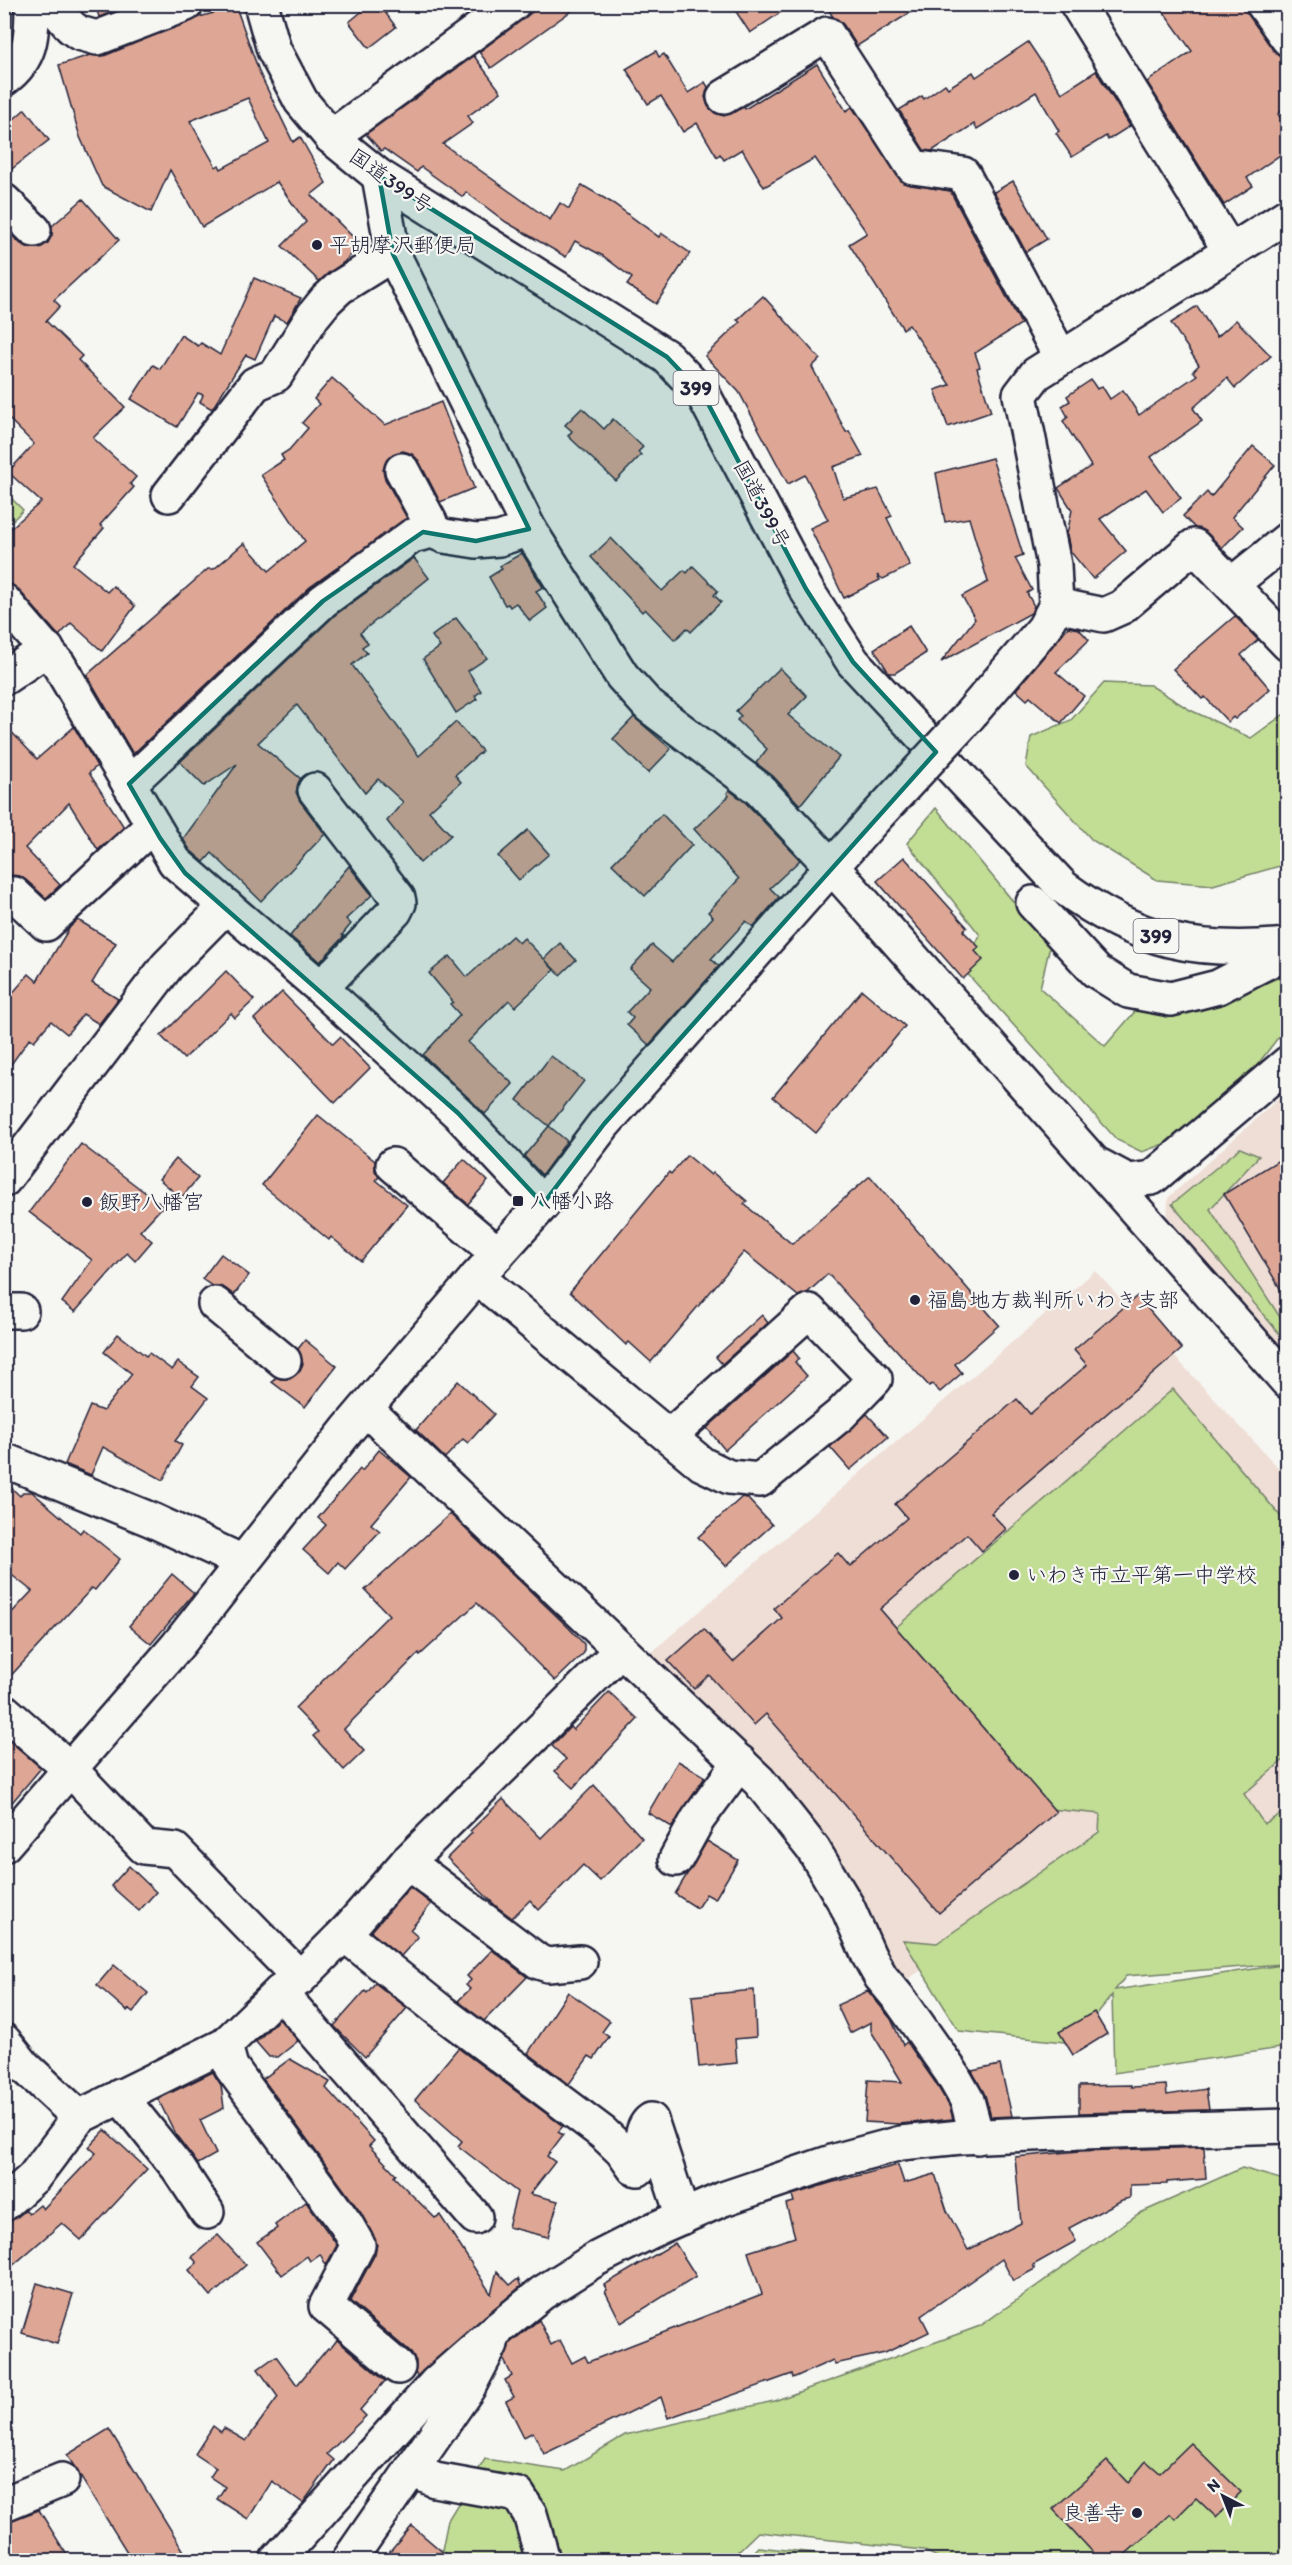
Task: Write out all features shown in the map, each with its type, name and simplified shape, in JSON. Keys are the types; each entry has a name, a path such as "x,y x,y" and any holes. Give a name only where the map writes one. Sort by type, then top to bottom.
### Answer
{"main road":[{"path":"4,79 16,70 32,40 32,4"},
{"path":"56,4 58,12 71,27 79,33 97,38 186,4"},
{"name":"国道399号","path":"261,4 274,50 301,101 331,137 379,176 667,357 704,396 806,589 853,662 1063,887 1087,905 1117,921 1184,945 1216,949 1287,945"},
{"path":"331,137 513,4"},
{"path":"1077,4 1230,251"},
{"path":"1263,4 1287,39"},
{"path":"724,97 827,34 913,167 963,174 1061,358"},
{"path":"379,176 393,254 529,529 629,684 649,706 759,789 832,867 1287,1382"},
{"path":"4,201 34,230"},
{"path":"4,1845 177,1646 366,1409 487,1265 543,1204 604,1125 874,819 962,724 1044,628 1056,605 1054,566 1020,394 1036,374 1287,215"},
{"path":"169,495 255,384 276,375 313,316 327,300 340,288 393,254"},
{"path":"402,470 430,522 432,531"},
{"path":"129,784 323,601 412,536 432,531 444,536 476,541 499,539 529,529"},
{"path":"1232,584 1287,539"},
{"path":"1056,605 1104,615 1111,613 1122,607 1194,546 1287,644"},
{"path":"4,601 59,665 180,868 321,988 458,1113 543,1204"},
{"path":"4,678 47,649"},
{"path":"315,790 398,898 399,903 395,911 321,988"},
{"path":"4,895 14,894 46,924 153,825"},
{"path":"1034,903 1063,938 1096,970 1128,991 1171,999 1218,987 1287,951"},
{"path":"4,1180 167,966 226,906"},
{"path":"1093,1162 1128,1181 1152,1178 1287,1063"},
{"path":"393,1165 487,1265 670,1436 702,1464 729,1477 760,1480 840,1415 875,1379 809,1311 670,1436"},
{"path":"215,1304 284,1361"},
{"path":"366,1409 759,1781 813,1849 847,1906 881,1977 901,2001 951,2072 967,2100 977,2137"},
{"path":"4,1460 152,1520 243,1562"},
{"path":"4,2204 34,2177 79,2117 225,2045 344,1934 407,1862 621,1650"},
{"path":"4,1711 70,1769 144,1847 176,1850 290,1985 475,2217"},
{"path":"676,1859 698,1819 740,1762"},
{"path":"407,1862 539,1962 548,1965 580,1962"},
{"path":"344,1934 457,2024 603,2133 622,2151 634,2168 638,2169 641,2166 644,2129 651,2120 683,2217"},
{"path":"4,2041 24,2066 79,2117"},
{"path":"225,2045 231,2067 346,2223 358,2245 327,2306 398,2367"},
{"path":"120,2096 178,2168 207,2212"},
{"path":"277,2560 436,2382 500,2326 542,2293 596,2259 723,2199 837,2160 901,2143 977,2137 1287,2126"},
{"path":"350,2560 468,2388 500,2326"},
{"path":"412,2470 435,2480 518,2495 530,2514 538,2550 543,2560"},
{"path":"4,2504 62,2480"}],"highlighted area":[{"path":"379,176 667,357 704,396 806,589 853,662 936,752 604,1124 543,1204 458,1113 185,873 160,838 129,784 323,601 423,532 476,541 529,529 393,254"}],"shaded area":[{"path":"1287,1091 1287,1358 1167,1220 1168,1198"},
{"name":"いわき市立平第一中学校","path":"1095,1271 1287,1477 1287,1854 1055,1888 896,1986 744,1783 626,1674"}],"green space":[{"path":"5,492 23,510 4,528"},
{"path":"1104,683 1150,685 1190,710 1251,738 1287,712 1287,864 1213,885 1157,880 1092,840 1026,766 1031,737 1071,720"},
{"path":"936,808 1050,946 1040,988 1105,1046 1138,1008 1199,1011 1287,974 1287,1029 1239,1089 1180,1138 1142,1152 1117,1140 963,969 980,935 907,843"},
{"path":"1240,1148 1259,1156 1210,1209 1287,1328 1287,1343 1172,1204"},
{"name":"いわき市立平第一中学校","path":"1173,1389 1287,1524 1287,1757 1244,1794 1264,1824 1287,1810 1287,2047 1114,2073 1112,1995 1074,2043 959,2031 903,1940 937,1943 1099,1832 1100,1814 1040,1808 893,1630","holes":["1281,1965 1115,1990 1126,1976"]},
{"path":"1242,2168 1287,2181 1287,2560 943,2560 923,2550 758,2532 729,2560 440,2560 448,2520 485,2459 565,2471 625,2435 774,2401 980,2326 1138,2214"},
{"path":"758,2547 882,2560 745,2560"}],"building":[{"path":"95,4 132,4 99,17"},
{"path":"371,4 379,4 396,27 369,48 349,22"},
{"path":"543,4 581,4 491,68 479,52"},
{"path":"731,4 793,4 750,33"},
{"path":"825,4 924,4 857,46 843,24 833,17"},
{"path":"1158,4 1241,4 1273,50 1280,56 1287,57 1287,107 1278,114 1287,128 1287,150 1247,178 1253,186 1224,205 1147,82 1192,51"},
{"path":"236,7 260,74 293,142 300,137 326,183 311,195 361,245 344,262 319,281 282,246 306,222 277,182 202,227 170,170 151,212 102,186 80,137 59,65 90,55 104,56 199,17","holes":["248,98 269,143 221,169 219,165 216,167 190,121"]},
{"path":"1028,42 1062,93 1096,71 1130,126 1108,140 1106,136 1072,157 1056,133 1059,131 1036,92 977,129 974,124 932,151 924,150 899,110 922,96 924,99 945,84 948,88 973,72 976,77"},
{"path":"656,51 659,57 664,54 688,93 705,82 708,87 705,97 708,106 715,113 724,116 744,107 745,109 817,64 846,111 852,107 903,183 950,191 1021,324 975,353 980,367 977,368 991,412 948,427 935,390 950,385 909,325 903,329 849,244 867,233 815,158 764,187 742,149 724,160 720,154 717,157 697,123 683,132 661,96 648,104 626,69"},
{"path":"474,56 501,92 468,116 473,123 443,144 550,220 560,203 569,209 582,185 614,204 659,237 661,233 690,253 656,304 627,285 632,278 603,256 575,241 566,257 506,222 466,192 463,197 421,167 417,172 384,149 381,151 366,134"},
{"path":"4,108 14,119 25,109 49,140 4,175"},
{"path":"1013,181 1047,239 1026,252 994,192"},
{"path":"83,199 119,240 54,300 60,306 46,321 82,356 78,360 125,407 93,438 136,477 130,484 134,487 100,525 104,528 73,564 107,592 113,586 135,606 102,651 71,623 59,636 18,589 4,583 4,534 41,502 8,472 34,444 4,414 4,228 21,244 30,248 40,248 48,243 52,235 52,226"},
{"path":"254,278 301,298 287,322 274,316 255,359 246,355 212,409 200,402 203,395 198,393 177,427 131,399 153,365 160,369 181,335 198,346 201,343 220,355"},
{"path":"763,296 820,359 812,367 846,432 849,431 863,456 833,467 843,498 878,489 892,516 887,518 910,566 883,579 877,575 880,580 844,598 810,528 828,520 805,475 788,484 739,392 705,356 740,322 737,320"},
{"path":"1197,306 1217,337 1236,320 1271,356 1235,388 1227,378 1193,408 1202,421 1151,457 1181,498 1163,512 1146,489 1100,519 1126,551 1093,579 1070,551 1067,534 1072,510 1058,488 1091,466 1063,421 1068,417 1062,406 1070,401 1067,396 1091,380 1097,389 1102,386 1110,399 1123,390 1139,415 1197,375 1193,371 1199,365 1171,323"},
{"path":"332,378 385,425 441,402 474,488 440,502 419,461 412,454 403,451 393,454 386,461 383,470 385,479 407,518 310,587 133,754 87,675 208,569 214,569 244,543 269,571 305,541 261,475 284,460 281,455 289,450 308,428 302,423 319,404 314,399"},
{"path":"582,408 604,429 613,419 643,447 638,452 641,455 616,481 568,436 572,431 565,425"},
{"path":"1253,446 1275,465 1232,517 1243,527 1222,548 1207,533 1195,528 1183,516 1207,492 1211,497"},
{"path":"992,458 1023,555 1015,558 1032,590 1027,593 1034,606 1031,613 941,662 975,619 962,596 988,582 969,518 945,522 936,473"},
{"path":"611,538 662,591 684,570 687,573 693,566 718,591 714,595 721,602 691,632 687,628 675,640 645,609 642,612 591,557"},
{"path":"522,553 543,587 536,591 547,608 530,621 516,603 510,607 508,604 505,605 489,577 502,569 500,566"},
{"path":"414,558 429,578 360,633 368,643 362,647 367,653 352,665 419,756 456,722 482,751 455,775 461,782 429,811 451,835 420,863 387,821 403,802 378,779 365,793 297,705 258,743 301,779 296,792 300,801 325,834 261,901 212,853 204,862 190,850 183,839 237,764 204,786 180,762 335,615"},
{"path":"1235,616 1258,640 1241,655 1270,689 1235,719 1233,717 1228,722 1205,697 1202,699 1173,669"},
{"path":"456,618 487,658 468,671 481,691 475,696 477,699 456,713 423,659 440,647 432,636"},
{"path":"909,626 926,653 895,673 889,673 874,649"},
{"path":"1068,627 1079,629 1089,640 1056,672 1084,696 1061,723 1030,697 1027,700 1016,690"},
{"path":"780,668 807,696 788,715 839,757 800,805 773,776 756,763 767,749 737,720 741,716 736,711"},
{"path":"634,717 671,749 648,773 613,739"},
{"path":"4,724 37,759 74,727 97,766 89,773 124,827 98,850 69,803 25,848 60,885 46,898 26,880 20,876 11,875 4,869"},
{"path":"729,790 746,803 800,860 770,888 779,897 753,927 746,921 711,959 719,966 649,1045 627,1025 633,1018 627,1012 650,987 630,969 652,945 672,962 713,917 708,912 739,879 694,829 729,796 727,793"},
{"path":"662,814 692,845 645,896 612,864"},
{"path":"528,830 549,854 519,880 498,856"},
{"path":"904,857 967,927 963,931 979,947 975,951 983,960 963,979 877,881"},
{"path":"349,866 372,895 346,919 351,924 342,935 344,936 320,962 290,936"},
{"path":"78,920 116,943 92,983 118,999 99,1024 83,1014 67,1034 51,1021 34,1041 30,1038 4,1074 4,1003 29,974 37,981 70,927"},
{"path":"512,936 519,943 524,938 544,959 560,943 576,960 560,975 545,960 554,970 515,1007 509,1000 468,1042 513,1084 485,1114 423,1055 460,1015 450,1004 453,1002 429,973 450,956 467,977"},
{"path":"226,971 254,1000 235,1018 231,1013 184,1059 161,1036"},
{"path":"862,990 905,1026 816,1133 773,1097"},
{"path":"282,992 333,1044 340,1037 370,1068 335,1103 254,1019"},
{"path":"551,1056 584,1081 549,1126 517,1100"},
{"path":"318,1115 375,1161 375,1171 379,1177 376,1180 407,1205 361,1261 331,1237 329,1240 262,1185"},
{"path":"549,1126 567,1141 542,1175 524,1156"},
{"path":"81,1144 163,1206 140,1231 152,1241 135,1261 127,1253 75,1312 62,1302 92,1260 29,1212"},
{"path":"687,1155 747,1201 744,1204 792,1244 870,1176 999,1325 955,1364 962,1373 940,1392 932,1384 929,1386 828,1274 807,1293 798,1296 744,1252 651,1362 629,1342 626,1345 570,1292 669,1172 671,1174"},
{"path":"1287,1155 1287,1300 1224,1194"},
{"path":"176,1159 198,1178 181,1198 159,1179"},
{"path":"464,1159 488,1181 468,1204 443,1183"},
{"path":"221,1254 249,1275 234,1295 202,1279"},
{"path":"1137,1296 1182,1349 991,1513 1006,1529 982,1551 967,1534 880,1609 1056,1812 939,1913 766,1714 754,1725 709,1675 694,1689 668,1661 704,1629 733,1662 782,1618 774,1608 838,1553 850,1567 907,1518 895,1504 1017,1399 1030,1414 1087,1365 1074,1350"},
{"path":"762,1315 768,1323 722,1364 716,1357"},
{"path":"118,1334 146,1356 149,1353 172,1370 178,1362 199,1377 192,1386 208,1398 175,1441 182,1445 163,1480 103,1447 91,1475 65,1464 90,1406 103,1411 132,1374 104,1352"},
{"path":"305,1340 337,1366 305,1407 272,1382 276,1377 290,1379 299,1372 303,1364 298,1349"},
{"path":"793,1351 799,1358 795,1362 807,1376 725,1450 707,1428"},
{"path":"458,1381 494,1414 468,1443 463,1439 445,1458 416,1430"},
{"path":"867,1414 888,1437 850,1470 830,1447"},
{"path":"379,1450 411,1477 371,1524 380,1531 345,1569 338,1562 329,1573 303,1550 326,1525 318,1518"},
{"path":"4,1481 20,1496 23,1492 32,1492 80,1533 83,1529 120,1559 95,1590 92,1588 4,1683 4,1621 32,1591 4,1569"},
{"path":"742,1497 747,1498 772,1525 726,1566 698,1537"},
{"path":"450,1514 569,1628 584,1644 584,1653 555,1681 477,1603 420,1655 419,1653 344,1729 364,1751 344,1770 313,1736 318,1732 295,1708 389,1615 365,1590"},
{"path":"172,1574 194,1593 151,1644 129,1626"},
{"path":"609,1692 638,1719 573,1788 555,1771 566,1759 552,1746 570,1727 573,1730"},
{"path":"4,1736 41,1768 4,1812"},
{"path":"678,1761 705,1777 672,1827 648,1813"},
{"path":"594,1785 642,1838 600,1881 583,1865 539,1910 530,1900 512,1918 496,1906 447,1858 472,1833 470,1831 503,1799 541,1838"},
{"path":"707,1841 738,1860 715,1899 706,1894 697,1908 675,1894"},
{"path":"129,1866 156,1892 139,1911 111,1886"},
{"path":"410,1887 431,1904 410,1930 418,1937 401,1956 371,1932"},
{"path":"492,1950 527,1977 484,2021 458,2001 470,1989 466,1985 471,1980 467,1976"},
{"path":"114,1965 148,1993 133,2012 129,2009 127,2011 97,1985"},
{"path":"375,1983 407,2008 365,2057 334,2026"},
{"path":"754,1990 756,2037 735,2039 737,2063 699,2067 692,1996"},
{"path":"868,1991 891,2019 903,2045 907,2042 935,2082 950,2107 953,2119 899,2124 865,2122 868,2080 902,2082 871,2031 871,2022 850,2033 837,2005"},
{"path":"568,1992 610,2021 602,2032 609,2037 594,2059 589,2056 569,2084 528,2053"},
{"path":"1094,2012 1107,2034 1073,2055 1059,2032"},
{"path":"279,2019 298,2041 278,2057 269,2057 256,2042"},
{"path":"458,2048 563,2126 558,2132 563,2135 547,2156 555,2162 530,2194 558,2201 548,2237 508,2227 517,2192 458,2146 462,2141 415,2100"},
{"path":"290,2059 330,2082 326,2088 374,2141 369,2146 396,2174 394,2177 435,2218 440,2215 491,2294 497,2271 510,2285 518,2279 521,2286 417,2376 416,2361 411,2353 350,2301 375,2254 377,2244 361,2213 263,2079"},
{"path":"1000,2065 1012,2116 991,2117 985,2095 972,2071"},
{"path":"213,2072 221,2085 224,2108 200,2120 216,2154 198,2164 176,2135 158,2099"},
{"path":"1131,2085 1131,2087 1166,2085 1167,2095 1206,2089 1209,2110 1079,2113 1079,2086"},
{"path":"105,2130 147,2169 81,2240 62,2223 4,2273 4,2222 16,2218 26,2210 29,2214 40,2205 43,2209 96,2153 89,2147"},
{"path":"1204,2147 1206,2179 1167,2182 1167,2184 1130,2185 1130,2198 1069,2228 1076,2241 1033,2265 1035,2269 1013,2281 1002,2259 921,2316 929,2332 885,2353 835,2364 833,2360 793,2378 792,2374 668,2418 661,2397 544,2454 533,2432 524,2437 506,2401 514,2397 505,2380 512,2376 504,2360 510,2343 539,2320 551,2345 560,2340 572,2363 585,2356 588,2362 762,2294 748,2252 795,2237 786,2204 794,2202 792,2195 898,2165 904,2183 935,2174 947,2211 968,2250 1021,2223 1015,2157 1080,2151"},
{"path":"306,2202 337,2245 326,2265 320,2254 310,2261 307,2256 282,2275 257,2242 277,2228 275,2225"},
{"path":"218,2235 246,2265 211,2296 189,2270 197,2263 192,2257"},
{"path":"675,2243 696,2276 621,2323 604,2285"},
{"path":"37,2283 73,2294 57,2344 22,2333"},
{"path":"337,2340 385,2381 360,2410 366,2416 327,2454 334,2460 303,2503 272,2481 248,2519 217,2499 225,2487 210,2477 216,2468 195,2454 213,2426 221,2432 224,2428 246,2441 278,2397 258,2369 276,2356 297,2385"},
{"path":"109,2429 185,2553 173,2560 132,2560 67,2455"},
{"path":"1191,2443 1241,2492 1216,2517 1196,2498 1175,2519 1170,2514 1119,2560 1100,2560 1053,2509 1107,2461 1128,2483 1146,2461 1160,2473"},
{"path":"39,2510 70,2560 13,2560 4,2547 4,2523"},
{"path":"412,2526 452,2560 383,2560"}],"place":[{"name":"平胡摩沢郵便局","path":"317,245"},
{"name":"八幡小路","path":"518,1201"},
{"name":"飯野八幡宮","path":"87,1202"},
{"name":"福島地方裁判所いわき支部","path":"915,1300"},
{"name":"いわき市立平第一中学校","path":"1014,1575"},
{"name":"良善寺","path":"1137,2513"}]}
